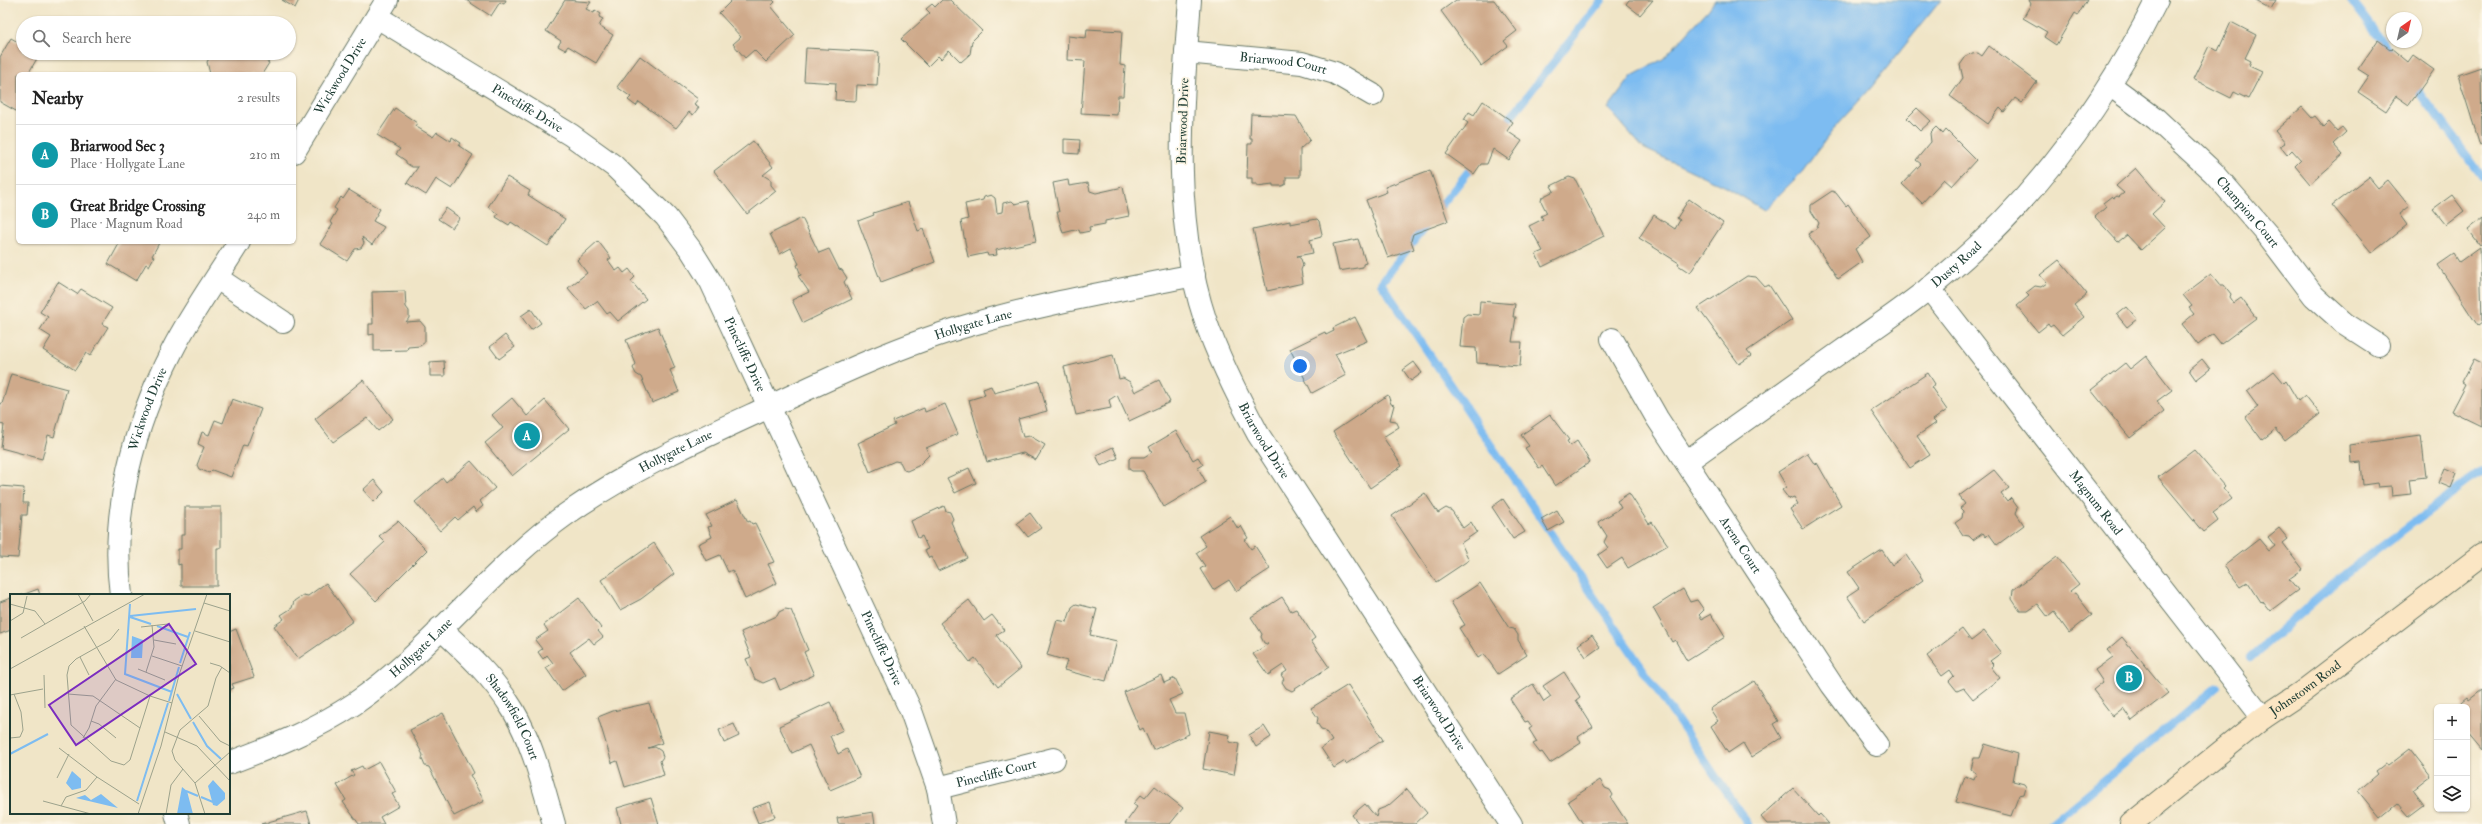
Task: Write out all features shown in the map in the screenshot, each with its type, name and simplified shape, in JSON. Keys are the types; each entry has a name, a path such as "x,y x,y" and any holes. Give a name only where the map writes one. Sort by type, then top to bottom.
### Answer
{"main road":[{"name":"Johnstown Road","path":"2130,824 2263,718 2302,692 2482,555"}],"street":[{"name":"Briarwood Drive","path":"1190,0 1181,151 1182,194 1188,244 1194,274 1205,319 1226,375 1258,434 1511,824"},
{"name":"Dusty Road","path":"1686,462 1929,288 1995,229 2038,182 2085,122 2110,85 2157,0"},
{"name":"Wickwood Drive","path":"296,149 382,9"},
{"name":"Pinecliffe Drive","path":"382,9 571,135 614,166 666,217 691,250 711,282 911,711 938,788 944,824"},
{"name":"Briarwood Court","path":"1186,52 1302,63 1335,73 1374,95"},
{"name":"Champion Court","path":"2110,85 2156,119 2214,173 2267,234 2314,296 2344,323 2378,345"},
{"name":"Wickwood Drive","path":"121,594 119,544 123,499 136,437 143,415 172,350 238,244"},
{"name":"Hollygate Lane","path":"230,763 285,742 354,704 398,668 524,548 568,513 664,456 830,378 933,336 1027,311 1194,274"},
{"path":"217,278 283,322"},
{"name":"Magnum Road","path":"1929,288 2263,718"},
{"name":"Arena Court","path":"1612,339 1657,418 1832,685 1878,745"},
{"name":"Shadowfield Court","path":"440,628 478,663 513,710 525,736 554,824"},
{"name":"Pinecliffe Court","path":"938,788 1054,759"},
{"path":"176,814 179,824"}],"water":[{"path":"1715,0 1941,0 1870,89 1835,127 1802,172 1764,210 1726,187 1643,148 1608,108 1632,76 1663,59 1709,9"}],"building":[{"path":"282,0 299,0 295,8"},
{"path":"466,0 506,0 504,4 500,2 491,16"},
{"path":"565,0 591,2 586,9 594,13 595,10 601,14 599,17 603,19 599,26 613,35 596,63 568,46 565,50 558,46 561,41 546,31"},
{"path":"732,0 773,0 775,2 771,6 795,35 766,62 754,50 745,58 733,44 741,37 719,13"},
{"path":"942,0 950,0 982,31 972,41 970,54 961,62 949,50 941,59 938,56 928,66 901,39 930,13 926,9 932,4 935,7"},
{"path":"1456,0 1494,0 1517,31 1504,41 1508,46 1481,66 1441,11"},
{"path":"1629,0 1653,0 1640,15 1626,4"},
{"path":"2029,0 2087,0 2078,15 2075,13 2056,45 2044,37 2047,32 2023,18 2031,4"},
{"path":"2254,0 2276,0 2271,9"},
{"path":"2231,22 2256,35 2245,58 2251,61 2249,66 2262,72 2248,99 2234,92 2231,98 2193,79 2209,46 2218,51"},
{"path":"1087,29 1122,31 1120,65 1125,66 1123,96 1118,96 1117,115 1081,113 1085,61 1067,60 1068,36 1086,38"},
{"path":"11,38 16,41 16,60 36,60 29,72 16,72 16,111 0,102 0,57"},
{"path":"2378,40 2386,46 2386,48 2391,48 2408,62 2413,55 2434,70 2409,105 2396,96 2386,111 2358,92 2369,76 2358,69"},
{"path":"1989,46 2037,82 2022,103 2015,98 2004,112 2000,108 1988,124 1950,96 1963,78 1960,65 1967,55 1978,53 1982,56"},
{"path":"806,48 879,52 877,86 857,85 856,101 835,100 836,83 804,81"},
{"path":"640,56 698,99 694,104 699,107 693,115 689,112 676,128 639,102 636,106 628,100 631,97 617,87"},
{"path":"208,60 267,60 269,63 263,72 210,72 207,62"},
{"path":"2481,67 2482,144 2480,145 2458,75"},
{"path":"1483,101 1513,122 1507,131 1522,141 1509,160 1493,149 1487,164 1481,164 1474,174 1446,154 1468,123 1464,120 1469,112 1474,115"},
{"path":"2302,107 2312,118 2315,116 2324,127 2329,122 2337,131 2342,127 2346,132 2333,144 2343,155 2310,184 2295,166 2301,160 2292,150 2287,155 2280,146 2285,143 2275,131"},
{"path":"395,108 417,123 415,126 433,137 437,132 451,141 452,137 461,143 459,146 473,155 452,189 436,179 426,195 407,183 418,167 412,167 406,163 406,161 396,154 400,149 377,135"},
{"path":"1917,108 1931,121 1920,131 1907,118"},
{"path":"1251,114 1296,116 1310,140 1300,149 1300,177 1286,177 1286,184 1282,186 1273,186 1273,184 1257,186 1257,184 1252,184 1252,178 1247,178 1248,144 1252,144 1252,139 1250,139"},
{"path":"1936,127 1943,134 1946,130 1976,160 1952,186 1944,179 1922,203 1902,184 1921,164 1916,160 1931,142 1930,133"},
{"path":"1064,139 1080,140 1079,154 1064,153"},
{"path":"753,141 773,167 763,175 771,180 771,185 776,191 747,214 714,171"},
{"path":"2136,168 2165,202 2152,214 2165,228 2141,250 2127,235 2118,242 2095,217 2106,207 2103,203 2112,196 2114,198 2117,196 2119,197 2124,193 2116,186"},
{"path":"1430,170 1448,221 1413,234 1411,241 1414,249 1388,258 1366,200 1387,192 1385,187"},
{"path":"507,177 530,191 528,195 565,219 548,246 511,222 509,225 496,217 498,214 488,207"},
{"path":"1569,177 1575,179 1604,236 1542,267 1536,254 1543,251 1529,226 1543,219 1541,216 1547,213 1541,201 1542,197 1554,191 1551,186"},
{"path":"2369,177 2378,188 2388,180 2409,206 2399,214 2407,225 2372,253 2332,205"},
{"path":"1068,180 1069,186 1088,183 1090,191 1096,193 1123,187 1129,216 1105,221 1105,224 1089,227 1090,231 1080,233 1079,229 1063,233 1057,212 1059,212 1053,183"},
{"path":"349,190 380,209 373,221 384,227 372,245 362,237 364,243 361,248 355,249 347,261 320,244 333,224 330,222 337,210 334,208 341,197 343,199"},
{"path":"1832,191 1836,193 1846,206 1848,204 1871,237 1855,249 1862,262 1838,279 1808,234 1817,228 1819,223 1811,211 1811,205"},
{"path":"991,195 995,198 997,213 1002,212 1003,203 1012,201 1015,204 1028,201 1036,241 996,250 997,255 988,256 987,253 968,257 961,221 968,219 965,204 983,200 984,197"},
{"path":"2452,195 2464,211 2446,225 2433,209"},
{"path":"1689,199 1723,223 1690,273 1678,265 1679,263 1639,238 1654,215 1675,229 1680,220 1677,218"},
{"path":"908,202 918,231 923,229 935,262 881,282 858,221 874,215 873,213"},
{"path":"446,208 460,218 452,228 438,219"},
{"path":"802,218 819,253 829,249 839,269 842,270 847,278 844,282 852,299 803,323 792,300 809,292 798,276 801,275 797,265 799,264 791,248 780,254 770,234"},
{"path":"2482,218 2482,243 2480,245 2468,229"},
{"path":"1317,219 1319,221 1322,234 1321,237 1310,240 1313,253 1297,256 1301,259 1303,265 1301,270 1303,283 1267,291 1253,229 1290,221 1290,224"},
{"path":"1358,239 1366,263 1363,264 1363,267 1339,271 1333,244"},
{"path":"598,241 611,258 608,260 616,271 620,268 624,273 629,269 635,277 631,281 646,299 618,321 610,312 607,314 597,301 586,309 568,288 587,273 577,260"},
{"path":"119,244 158,244 149,266 146,264 136,281 108,264"},
{"path":"2480,247 2482,323 2478,326 2438,265 2454,254 2459,262"},
{"path":"2059,260 2087,294 2074,305 2084,317 2062,335 2053,325 2050,327 2048,324 2038,332 2017,306 2029,296 2026,293 2035,286 2041,287 2047,283 2040,275"},
{"path":"2211,274 2220,285 2224,285 2231,294 2230,297 2234,303 2241,298 2256,318 2221,344 2213,334 2198,345 2182,324 2194,314 2189,308 2192,306 2183,295"},
{"path":"1747,276 1756,277 1765,287 1769,285 1792,320 1747,351 1751,356 1739,364 1698,308"},
{"path":"58,282 77,294 81,289 112,308 102,324 108,327 90,356 86,353 75,370 43,350 51,337 40,330 48,317 40,312"},
{"path":"405,291 406,307 409,311 409,318 406,322 420,321 425,327 425,342 420,346 408,347 407,350 374,351 374,334 369,335 369,324 373,324 372,292"},
{"path":"1480,301 1515,304 1513,317 1516,317 1512,342 1522,342 1520,366 1477,363 1476,348 1460,347 1463,317 1467,314 1479,315"},
{"path":"2127,307 2137,319 2127,327 2117,315"},
{"path":"531,309 541,323 531,330 521,316"},
{"path":"1355,317 1367,341 1335,354 1346,375 1312,393 1290,349 1325,332 1326,335 1334,331 1333,328"},
{"path":"658,327 675,368 670,370 679,392 652,403 641,377 636,374 633,368 636,364 626,340"},
{"path":"505,335 515,347 499,359 490,347"},
{"path":"1113,355 1119,379 1123,378 1130,382 1135,392 1159,380 1170,402 1129,421 1117,395 1109,400 1111,408 1076,415 1064,367"},
{"path":"2146,356 2172,390 2157,401 2164,411 2130,438 2091,390 2125,363 2130,369"},
{"path":"2202,359 2210,369 2196,380 2189,370"},
{"path":"2474,359 2482,363 2482,426 2451,411 2465,384 2462,382"},
{"path":"444,361 445,376 430,376 430,362"},
{"path":"1414,362 1422,373 1411,381 1403,370"},
{"path":"2274,371 2284,383 2286,381 2298,401 2305,395 2320,414 2285,441 2276,429 2262,440 2245,417 2258,407 2247,392"},
{"path":"1928,373 1935,384 1931,387 1947,410 1933,420 1936,423 1917,436 1930,455 1910,468 1871,411"},
{"path":"11,374 67,389 54,437 48,435 42,459 1,448 4,425 0,424 0,403 2,404"},
{"path":"363,380 393,419 378,431 367,418 333,442 315,419"},
{"path":"1039,381 1047,411 1018,419 1023,437 1030,436 1045,445 1036,460 1023,453 987,462 969,400 985,395 983,389 991,386 994,393"},
{"path":"1388,395 1391,404 1394,405 1390,420 1396,421 1399,427 1383,437 1402,466 1370,488 1333,432"},
{"path":"512,398 527,416 545,400 569,429 512,476 485,443 503,428 492,415"},
{"path":"232,399 261,409 247,446 243,445 231,477 212,470 209,473 199,469 197,465 204,447 198,444 202,432 209,435 215,420 223,423"},
{"path":"945,404 958,434 926,448 929,455 918,466 907,471 904,470 900,462 895,461 870,472 858,443 895,425 893,421 924,408 925,412"},
{"path":"1550,415 1569,440 1567,441 1570,446 1577,441 1590,462 1555,486 1542,466 1539,468 1525,448 1529,446 1521,435"},
{"path":"1176,431 1193,460 1198,457 1203,465 1198,468 1206,482 1164,507 1143,471 1132,471 1129,469 1129,459 1131,457 1144,457 1152,452 1149,447"},
{"path":"2421,435 2426,477 2409,479 2411,494 2392,496 2391,486 2378,487 2377,483 2363,485 2361,462 2351,463 2350,445"},
{"path":"1113,447 1118,458 1101,466 1096,455"},
{"path":"2194,450 2225,486 2223,488 2232,499 2213,513 2218,521 2204,532 2158,477"},
{"path":"1807,453 1815,465 1817,463 1841,505 1803,529 1790,509 1798,504 1794,497 1789,499 1782,490 1786,487 1778,472"},
{"path":"471,461 495,488 480,501 483,506 476,512 473,507 458,520 455,517 440,531 415,502 443,478 446,482"},
{"path":"969,468 976,483 955,493 947,478"},
{"path":"2445,468 2457,473 2451,488 2439,483"},
{"path":"1994,470 2009,488 2001,494 2007,502 2011,498 2018,508 2016,513 2024,525 1997,545 1989,534 1986,537 1983,533 1973,540 1969,536 1963,535 1955,523 1962,518 1963,511 1960,508 1965,504 1959,496"},
{"path":"374,480 384,492 374,502 363,490"},
{"path":"0,486 24,488 23,503 28,503 27,515 22,515 18,558 0,557"},
{"path":"1425,493 1438,513 1446,508 1452,511 1463,528 1471,522 1477,532 1461,543 1469,560 1436,582 1392,516"},
{"path":"1629,493 1649,524 1652,522 1668,545 1628,568 1622,558 1607,568 1598,555 1608,548 1604,542 1607,536 1598,522 1621,508 1617,501"},
{"path":"1503,499 1525,532 1513,539 1492,507"},
{"path":"737,500 748,522 750,521 752,524 755,523 774,562 768,564 777,583 745,599 732,570 728,572 720,555 706,561 698,544 712,537 708,527 712,526 706,515"},
{"path":"944,506 946,511 950,512 953,519 951,522 967,558 938,571 931,557 929,558 925,550 928,549 922,536 918,538 911,521"},
{"path":"185,507 221,507 221,548 217,548 217,586 181,586 181,564 178,565 178,549 181,549 181,535 185,535"},
{"path":"1557,510 1564,522 1548,531 1541,519"},
{"path":"1030,513 1041,528 1028,537 1017,523"},
{"path":"1230,516 1238,529 1241,526 1248,538 1245,540 1251,549 1255,546 1270,569 1236,591 1229,580 1213,590 1200,569 1205,566 1196,553 1206,546 1199,536"},
{"path":"398,521 427,550 376,601 350,574 385,542 379,536"},
{"path":"2279,528 2288,539 2283,543 2303,569 2289,579 2298,590 2270,611 2262,601 2261,602 2248,582 2240,587 2224,566 2259,539 2269,551 2275,546 2268,537"},
{"path":"654,543 674,574 641,599 620,610 601,580"},
{"path":"1882,550 1892,565 1906,555 1923,580 1864,621 1847,596 1859,588 1848,572"},
{"path":"2057,557 2079,584 2070,591 2073,594 2075,593 2092,615 2069,633 2054,612 2048,617 2038,604 2028,611 2020,611 2012,599 2013,590"},
{"path":"326,583 353,621 298,659 274,626 284,619 281,615 292,608 294,601 303,595 308,596"},
{"path":"1480,583 1509,628 1514,629 1518,635 1518,640 1527,655 1498,674 1484,654 1478,658 1459,628 1465,625 1451,602"},
{"path":"38,589 40,594 25,594"},
{"path":"1683,589 1690,602 1697,600 1704,610 1699,615 1702,619 1711,614 1725,637 1687,661 1675,640 1672,642 1653,608"},
{"path":"1282,597 1291,611 1296,609 1315,638 1311,641 1329,667 1292,691 1286,688 1282,682 1284,679 1281,675 1287,671 1283,665 1268,675 1253,654 1268,644 1264,643 1261,637 1262,634 1251,617"},
{"path":"10,598 10,630 0,634 0,602"},
{"path":"579,598 601,628 598,631 603,637 594,644 589,638 570,652 586,674 562,691 546,668 553,663 547,655 543,659 538,652 542,649 535,640 548,631 544,625"},
{"path":"969,600 984,621 992,615 1004,630 996,635 1021,668 998,687 975,658 970,662 940,623"},
{"path":"1076,604 1097,609 1090,635 1117,641 1106,681 1064,670 1067,661 1047,655 1057,620 1067,622 1072,607"},
{"path":"785,609 791,610 808,650 804,652 814,675 780,690 775,678 763,683 755,679 746,659 751,657 741,632 777,616 779,612"},
{"path":"236,629 254,677 232,684 234,688 230,690 230,632"},
{"path":"1962,629 1971,641 1984,631 2001,653 1990,661 1994,665 1991,667 2000,678 1973,699 1964,688 1957,691 1949,681 1954,676 1950,670 1942,676 1927,656"},
{"path":"1592,635 1600,647 1586,657 1578,645"},
{"path":"2122,637 2168,693 2132,721 2123,708 2113,716 2093,690 2103,682 2095,670 2113,657 2107,650"},
{"path":"1564,672 1580,697 1576,700 1593,727 1578,737 1581,743 1550,763 1542,752 1540,753 1533,744 1537,742 1529,729 1532,727 1528,721 1525,722 1510,699 1533,684 1544,702 1551,697 1543,686"},
{"path":"1161,675 1164,683 1175,678 1183,694 1169,700 1175,713 1184,713 1189,734 1153,750 1143,728 1140,730 1124,692"},
{"path":"1754,681 1778,721 1773,724 1781,738 1751,757 1743,743 1728,753 1711,726 1718,721 1710,709"},
{"path":"1348,685 1383,740 1346,764 1345,761 1334,768 1321,748 1332,741 1325,730 1321,729 1317,723 1318,718 1311,708"},
{"path":"2482,690 2482,750 2470,736 2470,704 2464,704 2462,701 2467,697 2469,700"},
{"path":"830,702 843,730 830,736 838,754 847,749 860,777 830,790 809,745 792,753 779,726"},
{"path":"649,703 662,743 648,748 655,747 661,751 663,757 660,761 664,775 625,787 617,761 612,763 598,717 613,711"},
{"path":"443,713 474,773 470,775 484,801 454,816 429,767 425,766 422,759 423,755 410,730"},
{"path":"734,724 739,736 724,743 719,730"},
{"path":"1264,726 1271,737 1256,747 1249,735"},
{"path":"1209,731 1230,735 1229,742 1239,744 1234,775 1203,769"},
{"path":"1985,744 2018,754 2013,781 2024,784 2026,787 2024,794 2019,795 2011,816 1956,802 1965,776 1974,780 1976,773 1971,769 1974,758 1980,758"},
{"path":"2410,749 2431,776 2413,790 2424,805 2408,817 2397,804 2380,818 2358,791 2378,774 2376,771 2385,764 2388,766"},
{"path":"379,762 396,792 392,794 399,806 380,817 384,824 359,824 343,802 346,800 337,785 354,775 351,771 362,766 364,770"},
{"path":"1600,780 1605,788 1610,790 1613,795 1611,798 1628,824 1583,824 1568,801"},
{"path":"1155,786 1183,808 1170,824 1125,824 1137,807 1133,804 1141,795 1145,798"},
{"path":"1793,788 1818,816 1820,814 1829,824 1767,824 1761,817"},
{"path":"1407,789 1427,813 1415,824 1359,824 1352,815 1365,804 1376,817 1378,810 1388,806"},
{"path":"651,798 659,824 621,824 617,808"},
{"path":"770,802 775,817 758,823 752,808"},
{"path":"307,811 311,824 261,824"},
{"path":"873,812 875,824 838,824 837,818"}],"waterway":[{"path":"1503,127 1602,0"},
{"path":"2351,0 2390,52"},
{"path":"2412,82 2482,176"},
{"path":"1436,212 1475,163"},
{"path":"1428,223 1381,283 1748,824"},
{"path":"2250,658 2346,573 2482,471"},
{"path":"2051,824 2217,687"}],"place":[{"name":"Briarwood Sec 3","path":"527,436"},
{"name":"Great Bridge Crossing","path":"2129,678"}]}
